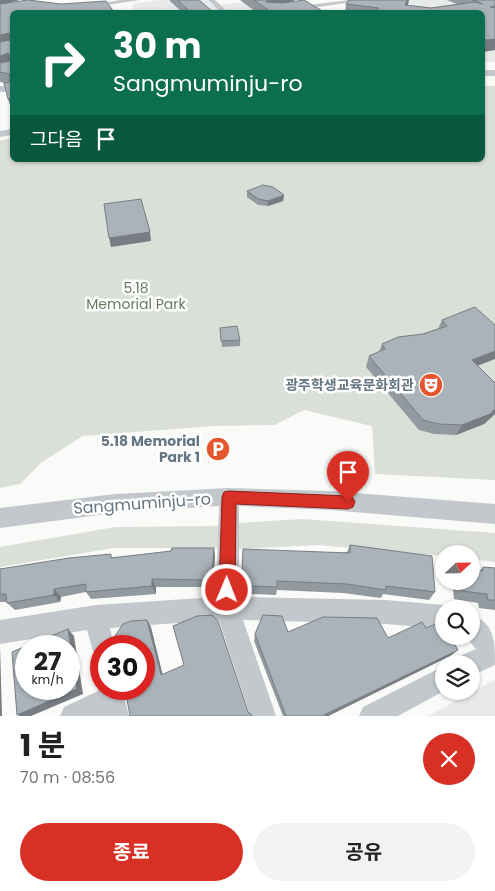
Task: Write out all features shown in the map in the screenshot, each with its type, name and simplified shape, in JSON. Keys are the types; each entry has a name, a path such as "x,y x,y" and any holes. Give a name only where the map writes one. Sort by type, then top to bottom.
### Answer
{"street":[{"path":"81,7 138,0"},
{"path":"211,0 223,10"},
{"path":"305,0 322,10"},
{"path":"285,10 364,0"},
{"path":"116,2 122,10"},
{"path":"229,497 227,608 263,716"},
{"name":"Sangmuminju-ro","path":"0,518 132,501 229,497 311,499 495,514"},
{"path":"0,632 96,617 227,608 386,612 435,615"},
{"path":"96,617 100,635"},
{"path":"480,634 494,652 480,659"},
{"path":"372,716 435,683"},
{"path":"73,716 113,701"}],"shaded area":[{"path":"159,0 207,0 220,10 135,10 132,6 137,3"},
{"path":"259,0 295,0 299,3 297,5 258,10 226,10 220,5"},
{"path":"401,0 478,0 495,7 495,62 485,62 485,10 421,10"},
{"path":"495,680 495,716 428,716 458,700 480,700 480,688"}],"green space":[{"name":"5.18 Memorial Park","path":"485,86 495,86 495,480 375,474 372,426 304,410 275,425 213,426 83,436 42,462 20,484 0,488 0,141 10,138 10,162 485,162"},
{"path":"302,519 495,533 495,562 480,560 480,545 435,545 435,555 318,545 239,549 239,523"},
{"path":"220,526 219,548 114,548 0,567 0,547 115,527"}],"building":[{"path":"28,0 61,4 106,1 113,10 10,10 10,34 0,35 0,4"},
{"path":"178,0 199,0 211,10 188,10"},
{"path":"254,0 283,3 304,0 321,10 268,10"},
{"path":"349,0 407,0 405,5 431,8 475,2 483,4 473,0 495,0 495,6 490,7 495,8 495,39 485,40 485,10 378,10 379,8 346,4"},
{"path":"10,40 10,55 8,53 0,56 0,42"},
{"path":"10,61 10,74 0,72 0,63"},
{"path":"10,82 10,98 8,99 4,83"},
{"path":"263,185 273,187 284,195 268,201 258,199 247,191"},
{"path":"141,199 150,232 109,238 104,204"},
{"name":"광주학생교육문화회관","path":"475,307 495,325 495,351 472,360 495,383 495,409 490,414 462,425 439,424 423,420 369,356 385,349 382,344 398,337 423,334 447,326 442,320"},
{"path":"237,326 240,340 221,341 220,328"},
{"path":"350,545 432,556 435,592 386,586 386,590 347,584 277,581 277,587 251,586 242,574 243,549 350,553"},
{"path":"172,548 214,548 212,574 205,580 152,579 152,586 86,592 86,584 54,589 54,595 7,603 6,594 0,594 0,569 69,558 111,554 111,558 171,551"},
{"path":"483,567 495,568 495,600 488,600 487,594 462,591 480,590 480,570 483,571"},
{"path":"212,615 218,621 248,712 252,716 130,716 127,700 155,700 155,651 161,675 184,665 173,626 197,616"},
{"path":"263,615 282,616 288,632 323,617 377,618 388,638 422,622 426,628 435,624 435,645 455,645 458,650 448,655 435,655 435,661 325,716 286,716 255,634"},
{"path":"147,620 151,635 116,635 123,624 131,621"},
{"path":"68,629 69,635 54,635"},
{"path":"15,651 15,690 12,652"},
{"path":"16,700 52,700 17,715"}],"place":[{"name":"광주학생교육문화회관","path":"431,385"},
{"name":"5.18 Memorial Park 1","path":"218,449"}],"route":[{"path":"227,590 229,497 348,502"}]}
